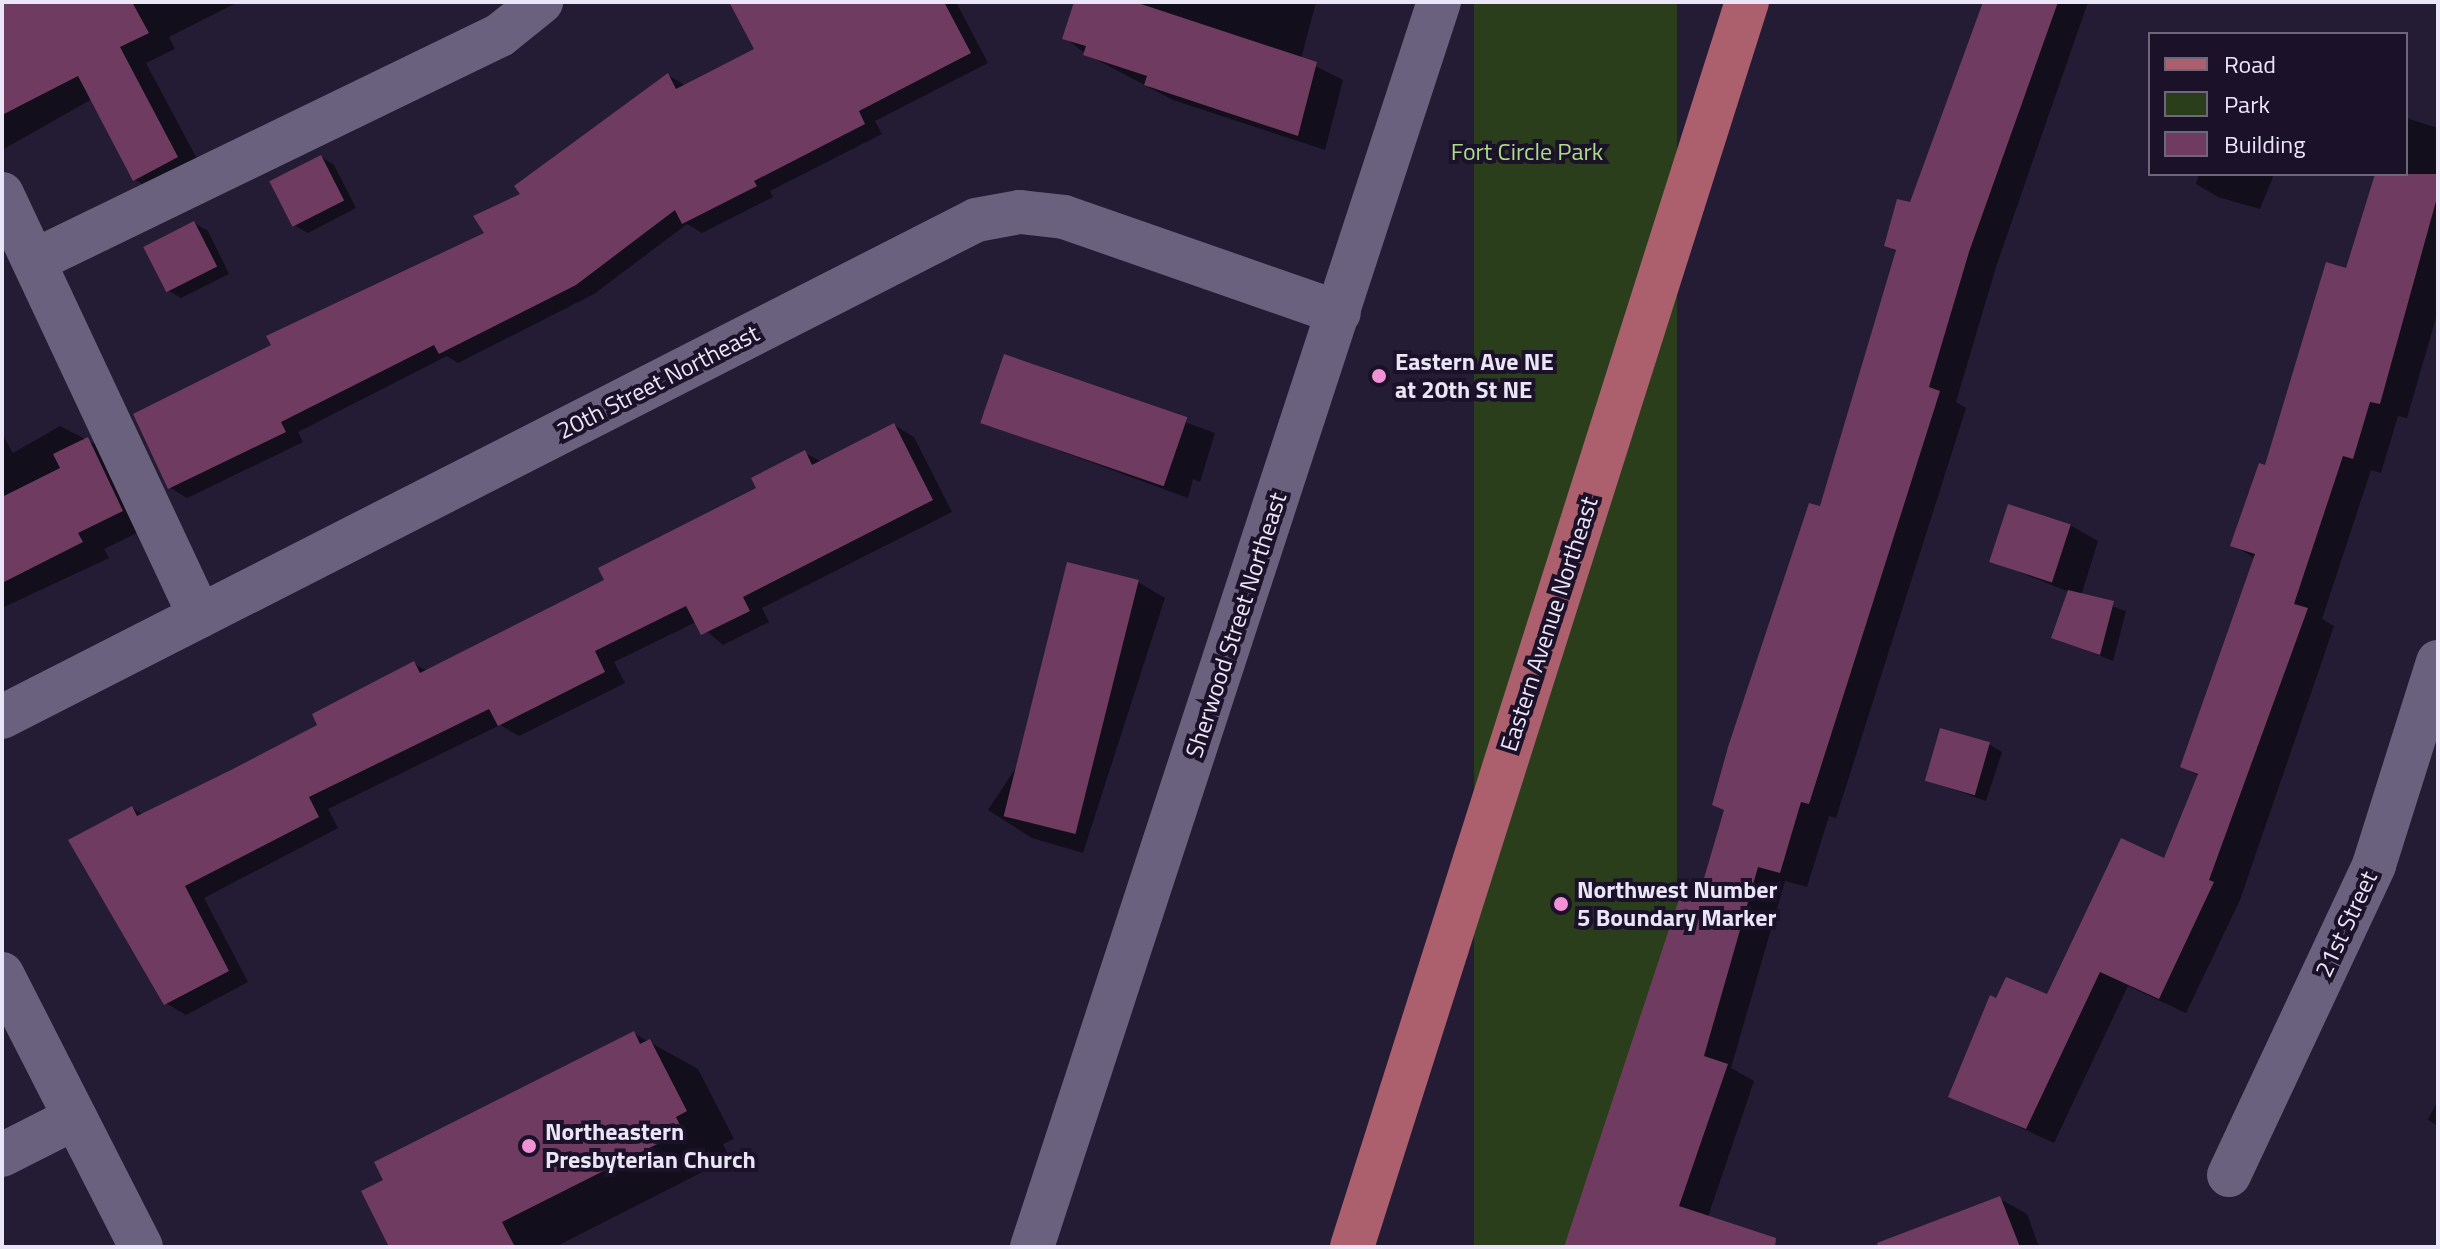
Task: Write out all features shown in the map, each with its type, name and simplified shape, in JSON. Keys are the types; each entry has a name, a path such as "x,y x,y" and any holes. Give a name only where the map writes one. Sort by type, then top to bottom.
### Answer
{"main road":[{"name":"Eastern Avenue Northeast","path":"1352,1247 1747,2"}],"street":[{"path":"36,260 500,35 541,2"},
{"name":"Sherwood Street Northeast","path":"1032,1247 1439,2"},
{"path":"2,194 36,260 200,616"},
{"name":"20th Street Northeast","path":"2,717 998,214 1064,217 1339,313"},
{"name":"21st Street","path":"2229,1175 2374,865 2438,662"},
{"path":"2,974 141,1247"},
{"path":"2,1155 75,1118"}],"green space":[{"name":"Fort Circle Park","path":"1474,2 1677,2 1677,1247 1474,1247"}],"building":[{"path":"2,2 132,2 149,33 120,47 178,157 133,181 78,76 2,115"},
{"path":"729,2 944,2 971,53 859,111 865,124 754,181 757,186 682,224 675,210 576,285 439,354 434,345 281,422 286,432 168,489 133,414 271,345 266,336 484,233 473,216 520,194 514,186 668,73 676,89 754,49"},
{"path":"1074,2 1135,2 1317,62 1298,136 1144,85 1147,76 1083,55 1086,46 1062,39"},
{"path":"1983,2 2058,2 1969,252 1929,387 1940,391 1809,804 1801,802 1780,873 1758,867 1704,1056 1728,1064 1679,1206 1776,1238 1775,1247 1564,1247 1683,887 1700,892 1724,810 1712,805 1728,747 1809,503 1820,506 1896,250 1884,246 1897,199 1910,202"},
{"path":"321,155 344,200 292,227 269,181"},
{"path":"2438,174 2438,194 2380,404 2370,402 2353,459 2343,456 2294,604 2308,608 2209,880 2214,882 2159,999 2100,972 2026,1129 1948,1097 1990,995 1996,998 2006,977 2047,994 2121,838 2164,858 2198,774 2180,767 2255,554 2230,546 2259,463 2265,465 2326,262 2346,268 2374,176"},
{"path":"194,221 217,266 166,292 143,247"},
{"path":"1004,354 1187,417 1164,486 980,423"},
{"path":"894,423 933,500 743,597 750,611 701,635 686,606 595,651 605,672 498,726 489,709 309,797 319,817 185,886 229,971 164,1005 68,840 132,806 137,816 233,769 317,725 312,714 414,661 420,673 604,580 598,568 756,488 751,478 805,450 812,465"},
{"path":"88,437 123,511 78,533 83,542 2,583 2,497 60,468 53,454"},
{"path":"2008,504 2071,524 2052,582 1989,562"},
{"path":"1067,562 1139,580 1075,834 1004,816"},
{"path":"2068,590 2114,601 2100,655 2051,638"},
{"path":"1940,728 1990,742 1975,795 1925,781"},
{"name":"Northeastern Presbyterian Church","path":"634,1031 640,1044 650,1039 687,1111 676,1117 683,1131 502,1222 515,1247 389,1247 361,1191 383,1180 374,1162"},
{"path":"2000,1196 2020,1247 1878,1247 1877,1243"}],"place":[{"name":"Eastern Ave NE at 20th St NE","path":"1379,376"},
{"name":"Northwest Number 5 Boundary Marker","path":"1561,904"},
{"name":"Northeastern Presbyterian Church","path":"529,1146"}]}
